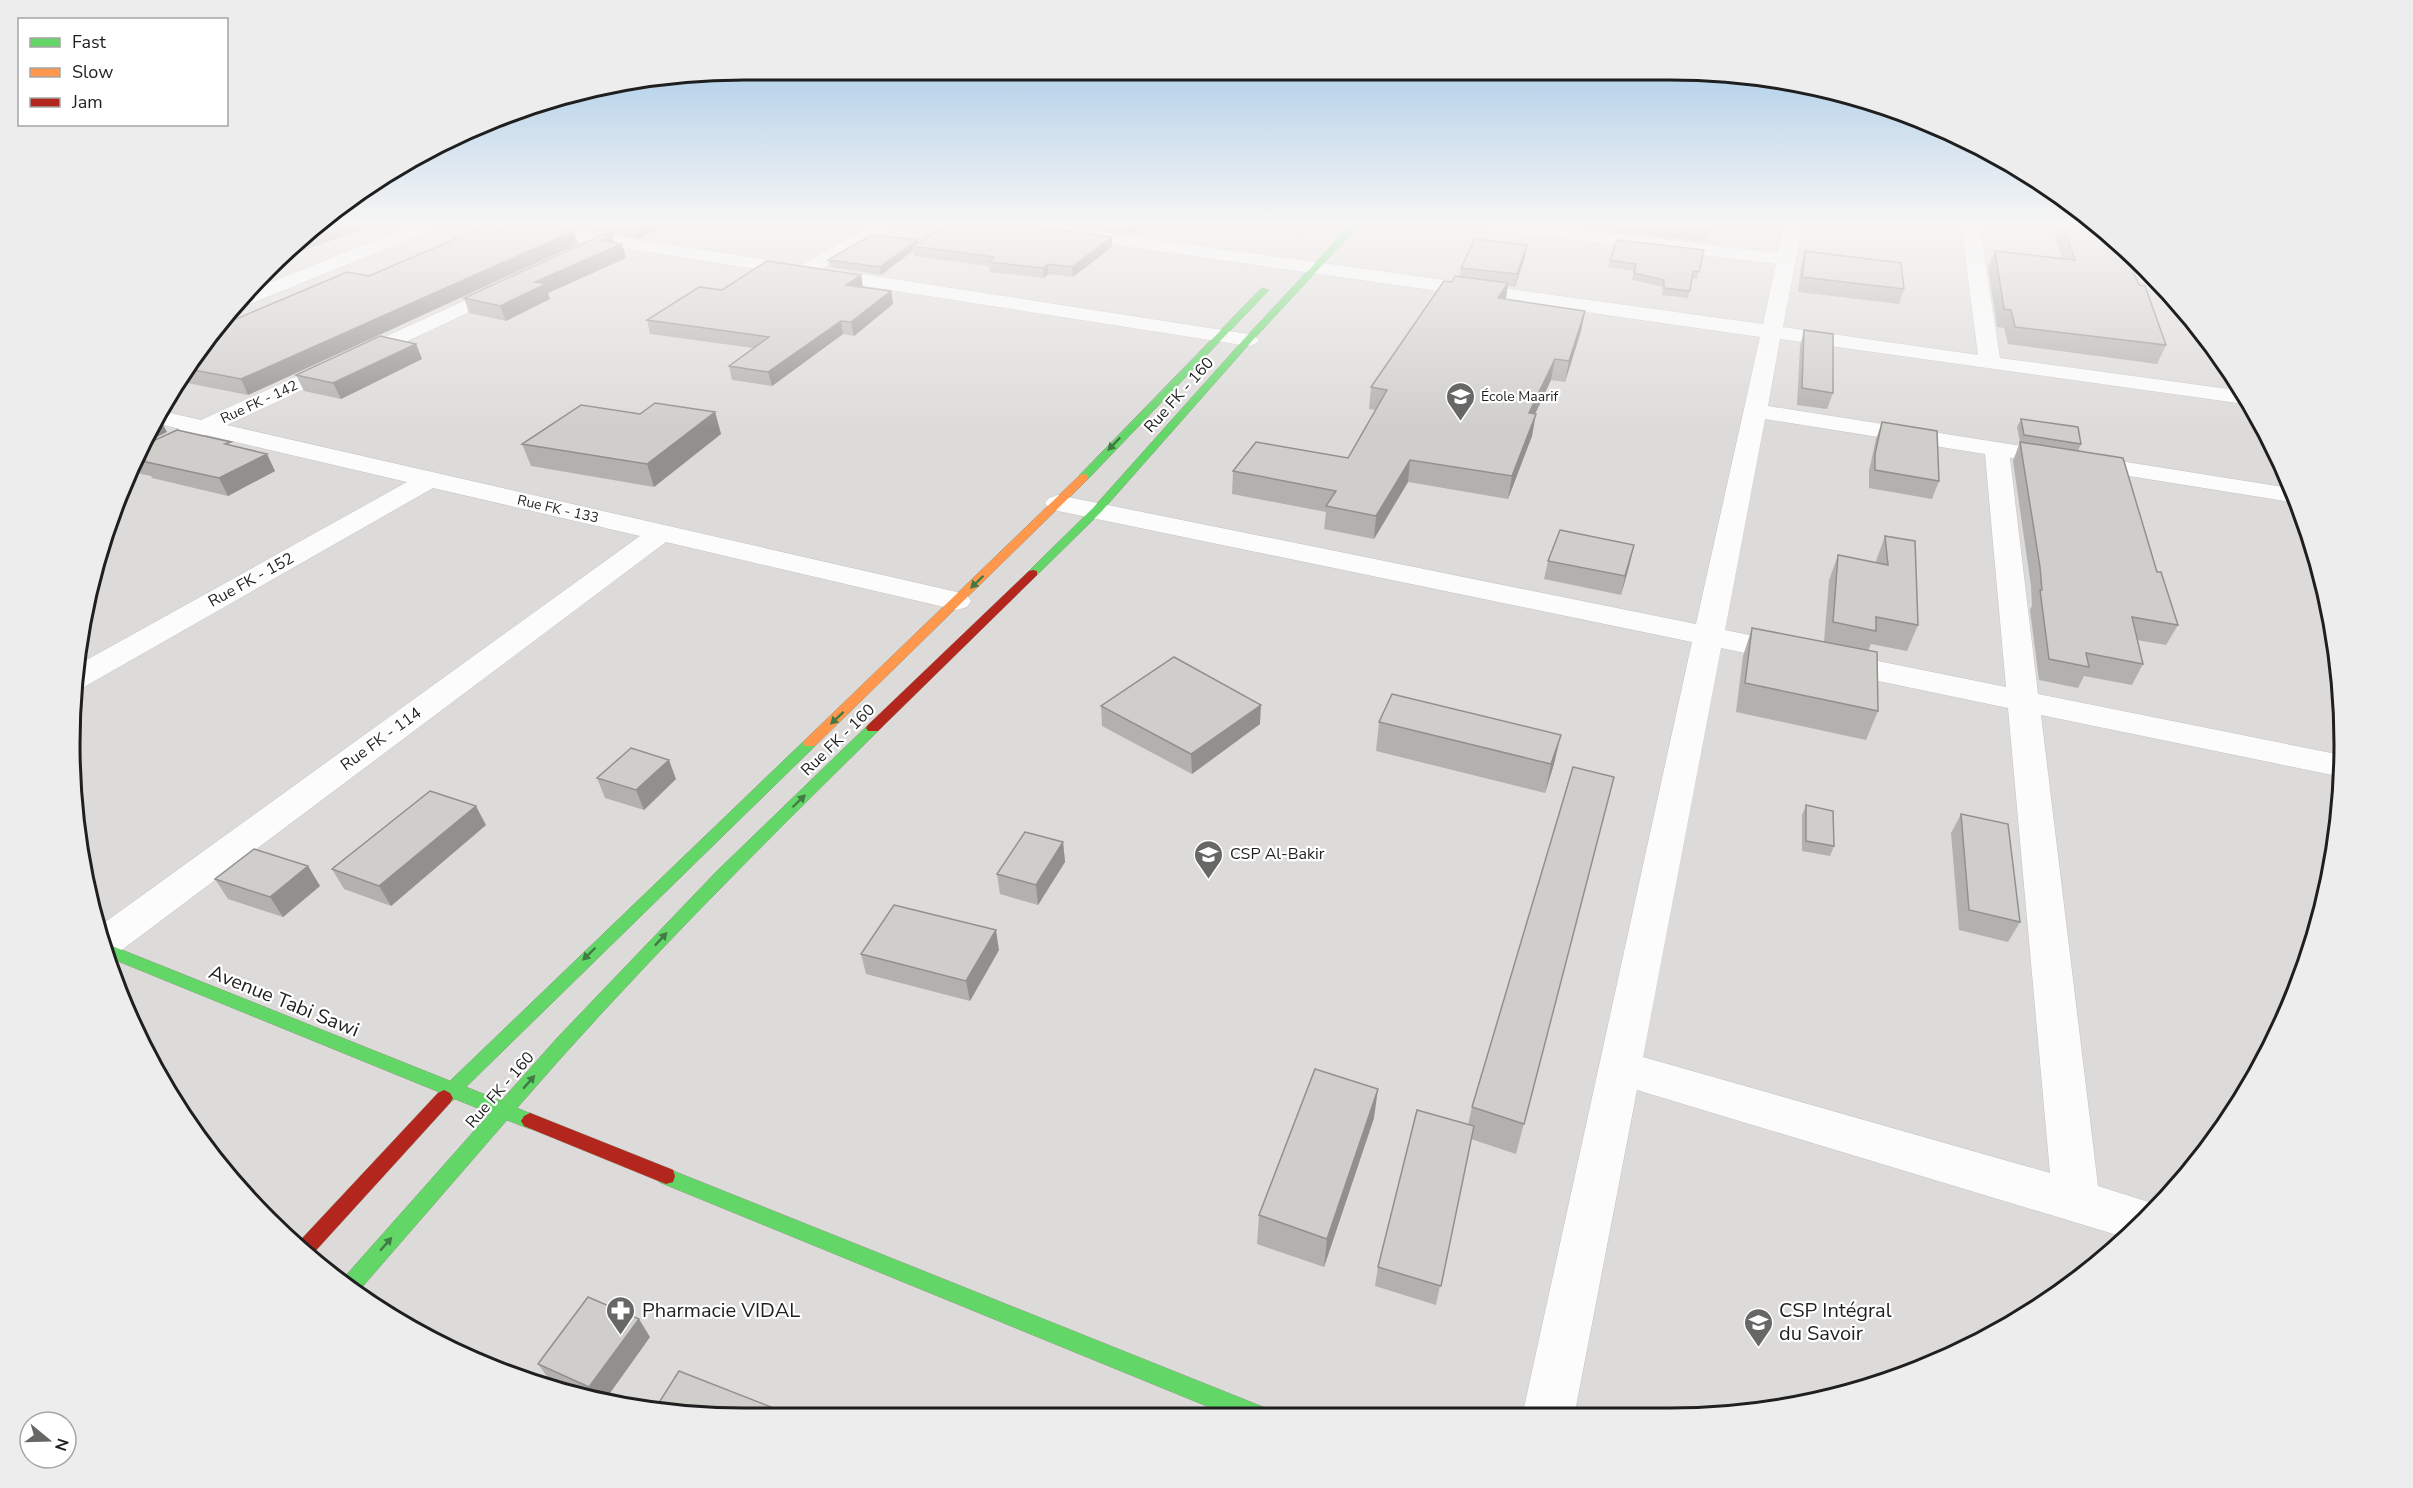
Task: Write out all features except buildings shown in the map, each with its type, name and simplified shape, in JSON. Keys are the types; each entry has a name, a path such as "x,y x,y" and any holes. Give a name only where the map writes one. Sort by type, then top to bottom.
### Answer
{"main road":[{"name":"Rue FK - 160","path":"308,1246 450,1091 684,862 957,602 1264,291"},
{"name":"Rue FK - 160","path":"354,1282 564,1042 722,875 1097,510 1293,291"},
{"path":"684,862 722,875"},
{"name":"Avenue Tabi Sawi","path":"113,951 450,1091 1238,1408"}],"street":[{"name":"Rue FK - 142","path":"146,454 497,291"},
{"path":"936,291 1248,340"},
{"path":"1494,291 2235,397"},
{"path":"1550,1408 1781,291"},
{"path":"1980,291 1990,362"},
{"path":"1757,411 2285,495"},
{"name":"Rue FK - 133","path":"165,419 957,602"},
{"path":"1996,449 2076,1201"},
{"name":"Rue FK - 152","path":"83,674 429,480"},
{"path":"1058,502 2333,764"},
{"name":"Rue FK - 114","path":"109,940 661,533"},
{"path":"1620,1068 2134,1218"}],"shaded area":[{"path":"258,291 2155,291 2196,339 2222,375 2244,412 2283,490 2311,572 2328,657 2334,744 2328,831 2311,916 2283,998 2244,1076 2222,1113 2196,1149 2139,1214 2074,1271 2038,1297 2001,1319 1923,1358 1841,1386 1756,1403 1669,1408 744,1408 657,1403 572,1386 490,1358 450,1340 375,1297 306,1244 244,1182 191,1113 148,1038 130,998 102,916 85,831 80,744 85,657 102,572 130,490 148,450 191,375 217,339"}],"traffic: fast":[{"path":"1084,477 1264,291"},
{"path":"1033,573 1097,510 1293,291"},
{"path":"354,1282 564,1042 722,875 873,728"},
{"path":"444,1098 810,743"},
{"path":"113,953 530,1121"},
{"path":"666,1176 1238,1408"}],"traffic: slow":[{"path":"810,743 1084,477"}],"traffic: jam":[{"path":"873,728 1033,573"},
{"path":"308,1246 444,1098"},
{"path":"530,1121 666,1176"}],"place":[{"name":"École Maarif","path":"1460,422"},
{"name":"CSP Al-Bakir","path":"1209,880"},
{"name":"Pharmacie VIDAL","path":"621,1336"},
{"name":"CSP Intégral du Savoir","path":"1758,1348"}]}
